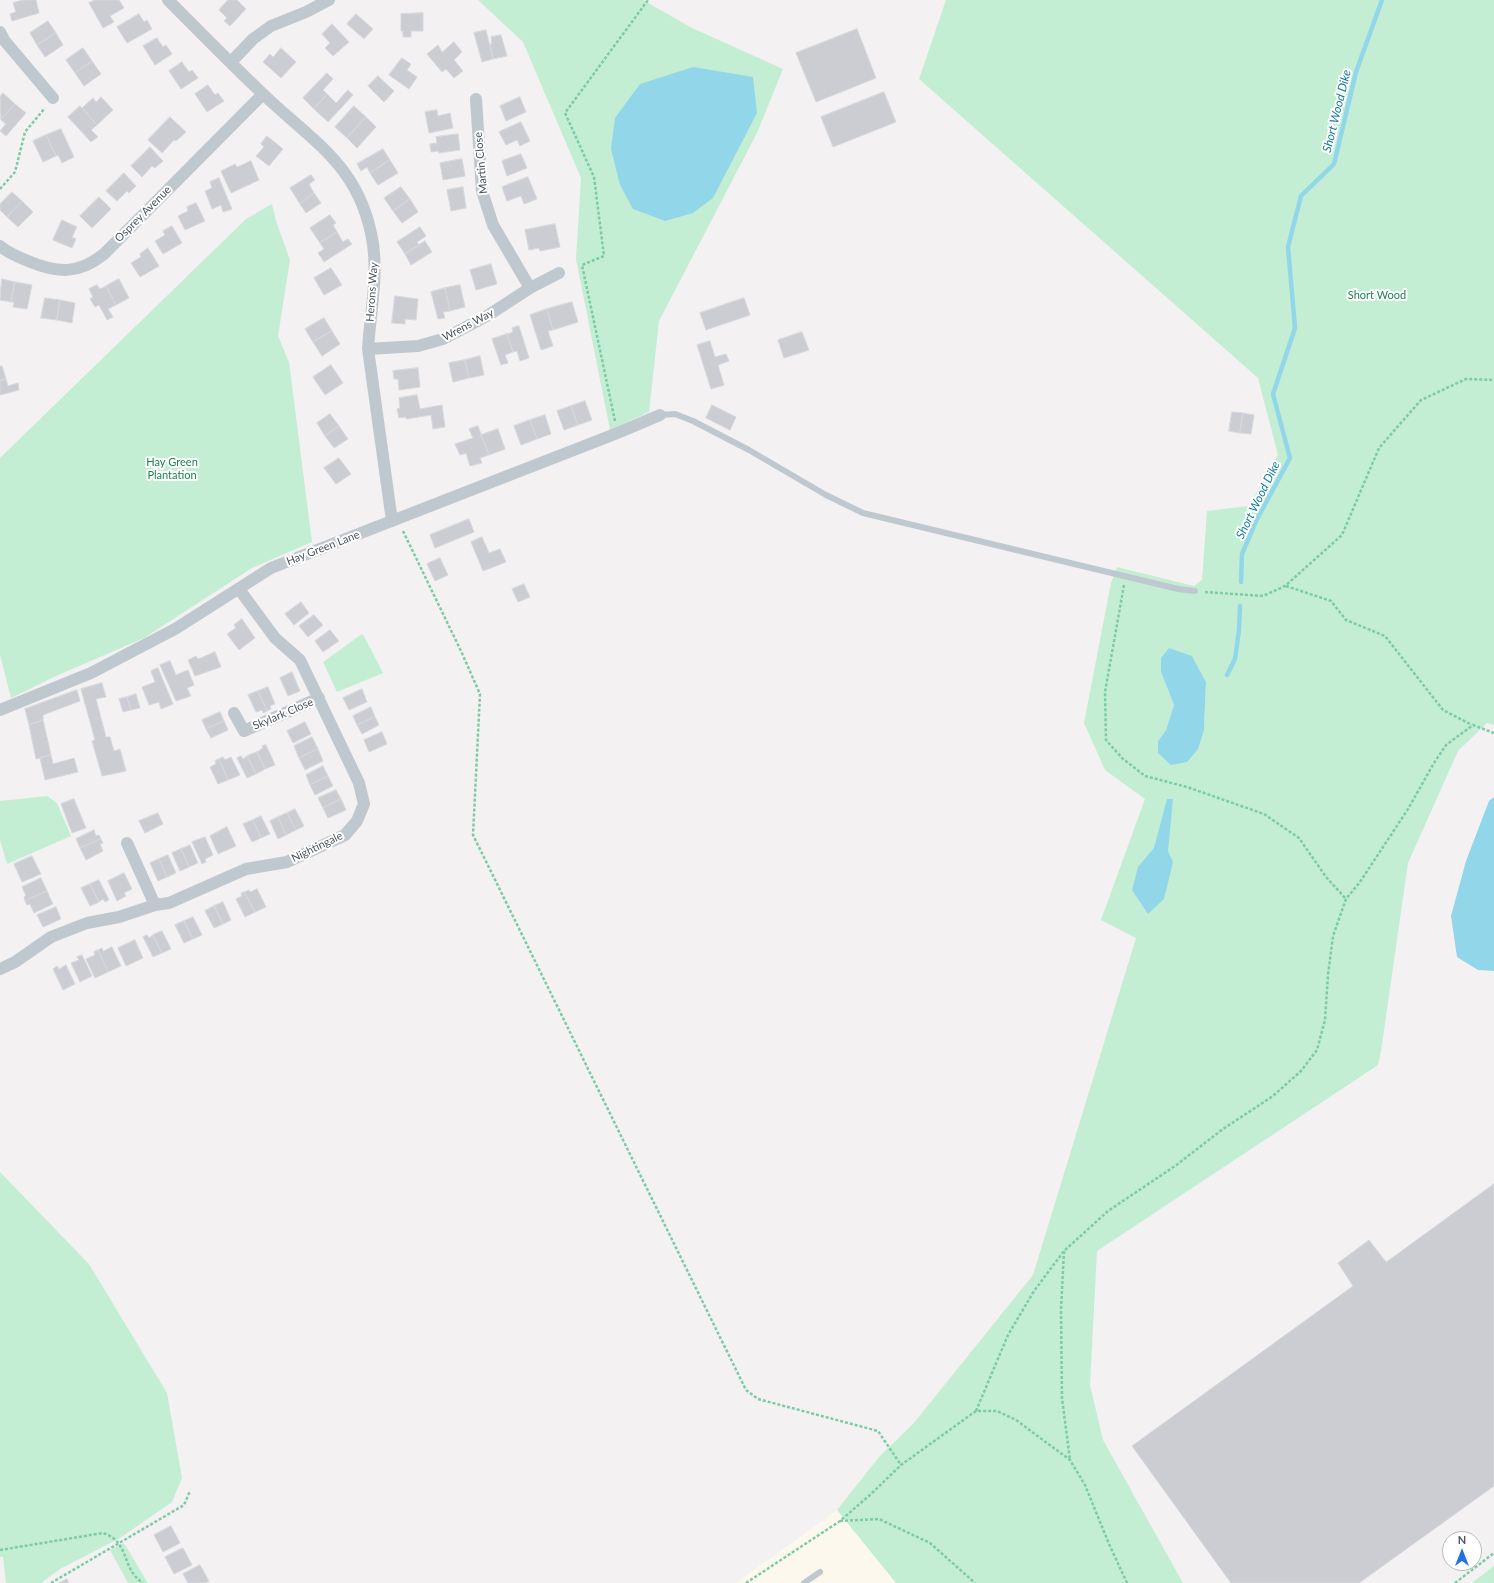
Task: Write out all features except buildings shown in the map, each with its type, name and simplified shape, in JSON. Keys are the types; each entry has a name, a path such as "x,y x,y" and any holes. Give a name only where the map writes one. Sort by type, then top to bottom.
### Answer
{"street":[{"name":"Herons Way","path":"168,0 263,94 329,152 347,174 360,195 367,216 373,243 376,269 369,325 368,349 396,519"},
{"path":"231,62 252,39 271,26 306,12 329,0"},
{"path":"0,32 4,40 53,98"},
{"name":"Osprey Avenue","path":"0,246 45,268 63,270 81,268 93,262 104,254 263,94"},
{"name":"Martin Close","path":"476,99 482,191 493,225 530,288"},
{"name":"Wrens Way","path":"368,349 418,346 443,339 487,316 530,288 559,273"},
{"name":"Hay Green Lane","path":"0,710 92,673 175,629 271,568 616,434 660,415"},
{"name":"Nightingale","path":"0,969 15,962 51,937 87,923 119,917 155,905 169,903 246,869 288,862 345,834 358,821 364,804 359,783 300,660 275,638 239,589"},
{"name":"Skylark Close","path":"234,713 244,731 319,698"},
{"path":"127,843 155,905"}],"lane":[{"path":"660,415 675,414 694,421 750,450 820,491 863,513 1178,589 1195,591"},
{"path":"804,1583 820,1572"}],"path":[{"path":"616,434 613,428 615,423 582,265 604,256 594,178 565,113 648,0"},
{"path":"0,189 15,172 26,132 53,98"},
{"path":"1195,591 1263,596 1285,586 1342,535 1379,448 1421,400 1466,379 1494,380"},
{"path":"396,519 401,526 461,651 480,694 473,835 746,1390 758,1399 878,1430 901,1465"},
{"path":"1126,576 1105,692 1106,740 1122,758 1145,776 1187,787 1264,814 1299,838 1326,877 1346,899"},
{"path":"1285,586 1331,601 1346,620 1385,636 1443,710 1473,725 1494,733"},
{"path":"746,1583 840,1520 871,1494 901,1465 976,1411 1008,1335 1034,1291 1064,1251 1108,1211 1175,1166 1223,1129 1273,1096 1301,1071 1317,1050 1325,1020 1333,936 1346,899 1360,882 1408,809 1446,745 1473,725"},
{"path":"1064,1251 1060,1310 1062,1398 1070,1460"},
{"path":"976,1411 997,1411 1016,1420 1070,1460 1085,1485 1127,1583"},
{"path":"51,1583 184,1505 190,1491"},
{"path":"840,1520 879,1519 930,1543 976,1583"},
{"path":"0,1550 103,1533 112,1536 119,1543 127,1564 137,1579 143,1583"},
{"path":"1455,1583 1494,1553"}],"shaded area":[{"path":"837,1510 896,1583 736,1583"}],"green space":[{"path":"478,0 643,0 692,28 783,69 757,133 659,321 649,412 610,430 576,259 581,178 523,42"},
{"name":"Short Wood","path":"946,0 1494,0 1494,725 1487,723 1458,751 1408,863 1378,1065 1097,1251 1090,1385 1103,1440 1183,1583 896,1583 837,1510 879,1457 913,1424 1033,1275 1136,938 1101,920 1145,799 1105,770 1084,723 1111,583 1117,567 1194,586 1202,580 1207,511 1249,506 1278,455 1258,378 919,79","holes":["1192,656 1206,682 1204,730 1158,741 1166,730 1174,705 1161,672"]},
{"name":"Hay Green Plantation","path":"272,204 276,221 290,260 278,336 289,362 312,542 252,568 144,638 56,676 11,698 0,655 0,458 246,219"},
{"path":"362,634 383,673 337,692 323,662"},
{"path":"47,796 57,803 71,836 7,864 0,840 0,801"},
{"path":"0,1172 89,1264 167,1393 182,1478 172,1502 120,1538 60,1569 41,1583 6,1583 3,1557 0,1557"},
{"path":"124,1543 148,1583 128,1583 110,1550"},
{"path":"1494,1566 1494,1583 1472,1583"}],"water":[{"path":"693,67 753,77 757,113 713,198 693,213 665,221 633,209 620,185 611,149 615,118 640,84"},
{"path":"1169,648 1192,656 1206,682 1204,730 1198,749 1187,762 1171,765 1158,753 1158,741 1166,730 1174,705 1161,672 1161,658"},
{"path":"1494,797 1494,971 1478,970 1457,957 1451,916 1466,861 1489,801"},
{"path":"1167,799 1173,799 1168,851 1173,862 1164,899 1148,914 1132,890 1138,867 1154,848"}],"waterway":[{"name":"Short Wood Dike","path":"1241,582 1242,554 1256,521 1290,458 1273,394 1295,328 1288,247 1301,196 1334,164 1356,72 1382,0"},
{"path":"1227,675 1235,659 1239,630 1240,606"}]}
